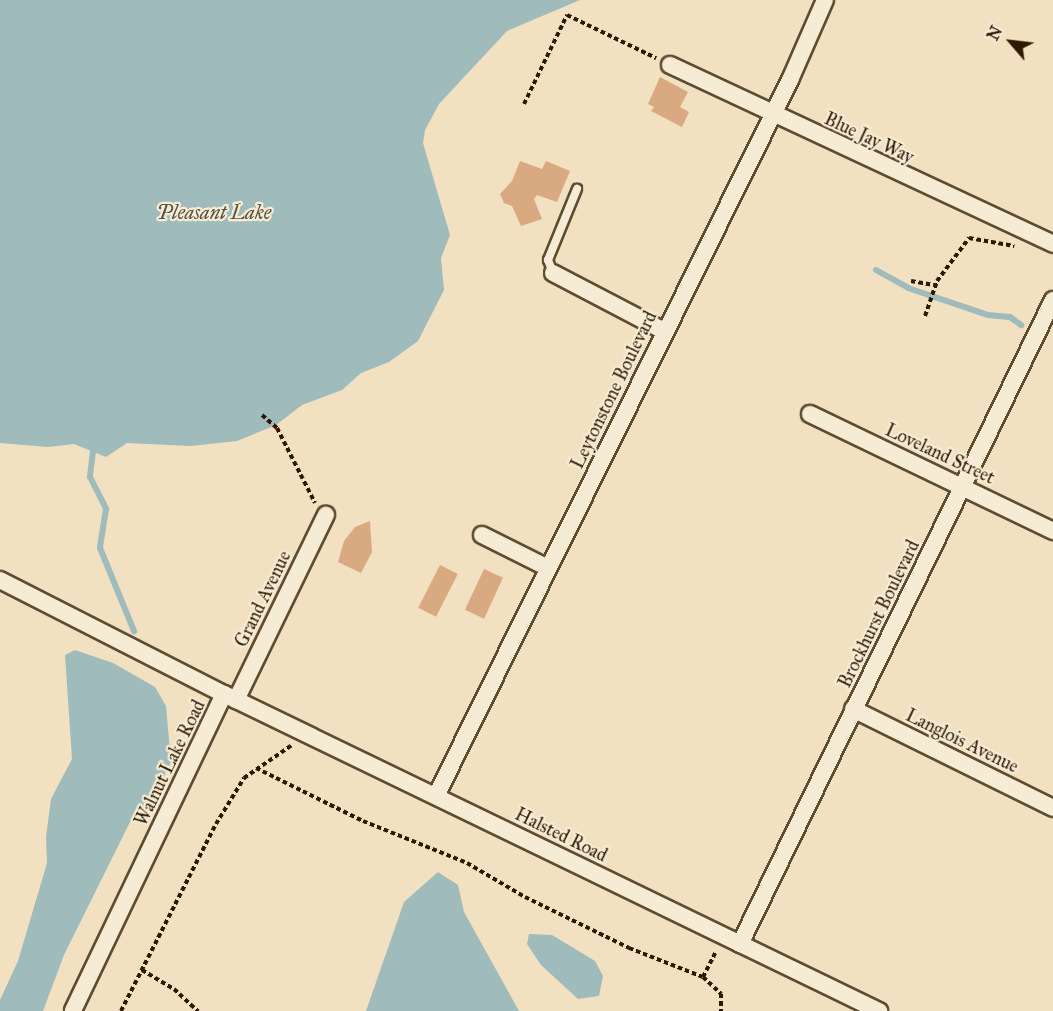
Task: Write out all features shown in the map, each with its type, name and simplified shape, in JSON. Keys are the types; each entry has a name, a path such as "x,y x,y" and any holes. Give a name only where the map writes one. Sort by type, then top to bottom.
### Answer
{"street":[{"name":"Leytonstone Boulevard","path":"436,796 772,116 825,0"},
{"name":"Blue Jay Way","path":"670,65 772,116 1053,244"},
{"path":"553,273 664,331"},
{"name":"Brockhurst Boulevard","path":"740,944 1053,300"},
{"name":"Loveland Street","path":"810,414 963,485 1053,531"},
{"name":"Grand Avenue","path":"230,697 322,512"},
{"path":"482,535 548,567"},
{"name":"Walnut Lake Road","path":"0,580 230,697 73,1011"},
{"name":"Halsted Road","path":"230,697 879,1011"},
{"name":"Langlois Avenue","path":"853,709 1053,808"}],"lane":[{"path":"553,273 548,260 577,189"}],"path":[{"path":"524,104 567,15 670,65"},
{"path":"925,316 929,297 935,285 969,238 1008,247 1016,244 1025,231"},
{"path":"911,281 935,285"},
{"path":"262,414 277,428 322,512"},
{"path":"121,1011 216,824 244,778 293,744 300,731"},
{"path":"256,768 363,821 467,863 525,897 629,948 703,977 721,994 721,1011"},
{"path":"703,977 723,936"},
{"path":"142,970 174,989 198,1011"}],"water":[{"name":"Pleasant Lake","path":"0,0 580,0 507,31 439,104 425,130 423,143 450,235 441,258 444,290 418,341 389,362 361,373 342,390 302,405 276,425 237,441 191,446 127,443 106,457 74,444 48,447 0,443"},
{"path":"75,650 113,663 155,687 166,706 171,762 157,790 130,822 64,955 43,1011 0,1011 0,1000 18,961 47,863 46,837 51,799 72,759 65,655"},
{"path":"438,872 458,885 464,912 519,1011 366,1011 404,902"},
{"path":"529,934 552,935 595,961 603,976 599,996 578,999 541,965 527,944"}],"building":[{"path":"660,77 688,92 680,107 689,112 682,127 651,111 654,107 648,104"},
{"path":"520,161 542,169 546,161 570,171 557,202 537,195 534,199 542,219 521,226 512,206 504,203 500,194 512,181"},
{"path":"370,521 372,552 361,573 338,562 344,541 355,527"},
{"path":"440,565 458,574 436,617 418,608"},
{"path":"484,569 503,578 484,619 465,610"}],"waterway":[{"path":"876,270 908,288 988,315 1010,317 1021,325"},
{"path":"93,451 90,477 106,509 100,548 134,631"}]}
